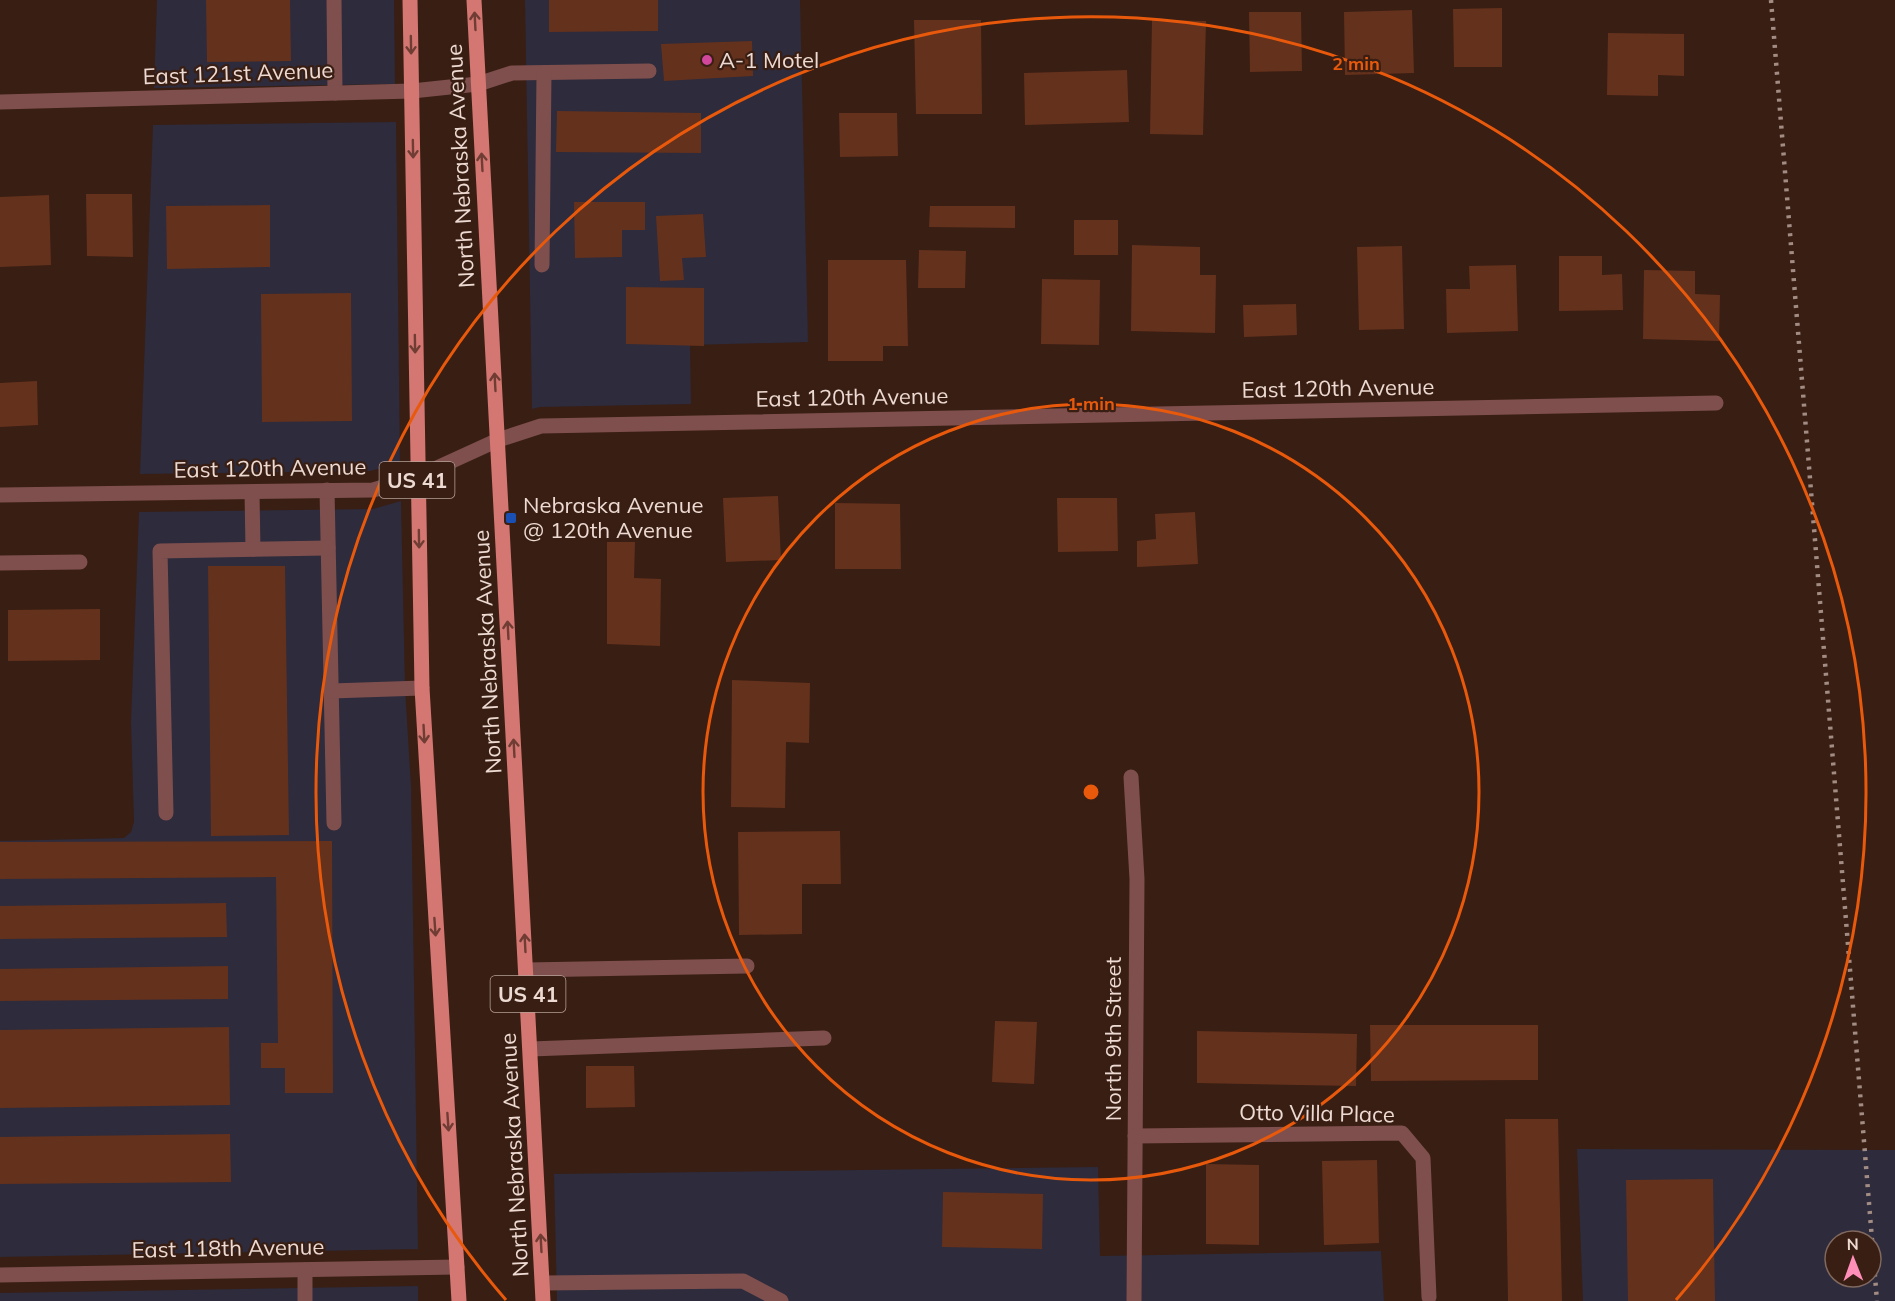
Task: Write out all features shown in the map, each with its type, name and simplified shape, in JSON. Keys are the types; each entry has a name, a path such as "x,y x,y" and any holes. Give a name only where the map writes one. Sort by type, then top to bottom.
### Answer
{"main road":[{"name":"North Nebraska Avenue","path":"410,0 422,688 459,1301"},
{"name":"North Nebraska Avenue","path":"474,0 543,1301"}],"street":[{"path":"334,0 335,93"},
{"name":"East 121st Avenue","path":"0,102 412,91 478,84 512,73 649,71"},
{"path":"542,265 544,73"},
{"name":"East 120th Avenue","path":"0,495 373,490 417,477 498,440 541,426 1716,403"},
{"path":"327,490 334,823"},
{"path":"252,492 253,549"},
{"path":"166,813 160,551 328,548"},
{"path":"0,563 80,562"},
{"path":"331,691 422,688"},
{"name":"North 9th Street","path":"1131,777 1137,879 1134,1301"},
{"path":"526,970 747,966"},
{"path":"531,1049 825,1038"},
{"name":"Otto Villa Place","path":"1135,1136 1402,1133 1423,1158 1428,1297"},
{"name":"East 118th Avenue","path":"0,1275 457,1267"},
{"path":"305,1270 305,1301"},
{"path":"543,1283 743,1281 781,1301"}],"shaded area":[{"path":"157,0 394,0 395,84 154,88"},
{"path":"525,0 800,0 808,342 690,345 691,404 532,409"},
{"path":"396,122 400,463 370,471 140,474 153,125"},
{"path":"401,501 405,688 411,786 418,1249 0,1257 0,841 124,838 131,832 134,822 131,722 139,512 373,509"},
{"path":"1577,1149 1895,1150 1895,1301 1583,1301"},
{"path":"1098,1167 1100,1256 1381,1251 1384,1301 557,1301 554,1174"},
{"path":"418,1286 418,1301 0,1301 0,1293"}],"building":[{"path":"206,0 290,0 291,61 207,62"},
{"path":"549,0 658,0 658,31 549,32"},
{"path":"1502,8 1502,67 1454,67 1453,9"},
{"path":"1412,10 1414,73 1345,75 1344,12"},
{"path":"1249,12 1301,12 1302,71 1250,72"},
{"path":"914,20 981,20 982,114 916,114"},
{"path":"1152,20 1206,21 1203,135 1150,134"},
{"path":"1608,33 1684,34 1684,76 1658,75 1658,96 1607,95"},
{"name":"A-1 Motel","path":"752,41 753,76 664,81 661,44"},
{"path":"1127,70 1129,122 1025,125 1024,73"},
{"path":"557,111 701,113 701,153 556,152"},
{"path":"839,113 897,113 898,156 840,157"},
{"path":"86,194 132,194 133,257 87,256"},
{"path":"49,195 51,265 0,267 0,197"},
{"path":"574,202 645,202 645,230 622,230 622,257 575,258"},
{"path":"270,205 270,267 167,269 166,206"},
{"path":"930,206 1015,206 1015,228 929,227"},
{"path":"703,214 706,257 682,258 684,280 660,281 656,216"},
{"path":"1074,220 1118,220 1118,255 1074,255"},
{"path":"1132,245 1200,247 1200,275 1216,275 1215,333 1131,331"},
{"path":"1402,246 1404,329 1359,330 1357,247"},
{"path":"919,250 966,251 965,288 918,288"},
{"path":"1559,256 1602,256 1602,275 1622,274 1623,310 1559,311"},
{"path":"828,260 906,260 908,346 883,346 883,361 828,361"},
{"path":"1516,265 1518,331 1447,333 1446,289 1470,289 1469,266"},
{"path":"1644,270 1695,271 1695,294 1720,295 1719,341 1643,339"},
{"path":"1042,279 1100,280 1099,345 1041,344"},
{"path":"626,287 704,288 704,346 626,344"},
{"path":"351,293 352,421 262,422 261,294"},
{"path":"1296,304 1297,335 1244,337 1243,305"},
{"path":"37,381 38,425 0,427 0,383"},
{"path":"778,496 781,560 726,562 723,498"},
{"path":"1057,498 1117,498 1118,551 1058,552"},
{"path":"835,503 900,504 901,569 835,569"},
{"path":"1195,512 1198,564 1137,567 1137,541 1156,539 1155,514"},
{"path":"607,542 635,542 634,578 661,579 660,646 607,644"},
{"path":"208,566 285,566 289,835 211,836"},
{"path":"100,609 100,660 8,661 8,610"},
{"path":"732,680 810,683 809,743 786,742 785,808 731,807"},
{"path":"840,831 841,884 802,884 802,934 739,935 738,832"},
{"path":"332,841 333,1093 285,1093 285,1068 261,1068 261,1043 278,1043 276,877 0,879 0,842"},
{"path":"226,903 227,937 0,939 0,906"},
{"path":"228,966 228,999 0,1001 0,969"},
{"path":"995,1021 1037,1022 1034,1084 992,1082"},
{"path":"1370,1025 1538,1025 1538,1080 1371,1081"},
{"path":"229,1027 230,1105 0,1108 0,1030"},
{"path":"1197,1031 1357,1034 1356,1086 1197,1083"},
{"path":"586,1066 634,1066 635,1107 586,1108"},
{"path":"1505,1119 1558,1119 1562,1301 1508,1301"},
{"path":"230,1134 231,1182 0,1184 0,1137"},
{"path":"1377,1160 1379,1243 1324,1245 1322,1161"},
{"path":"1206,1164 1259,1165 1259,1245 1206,1244"},
{"path":"1713,1179 1715,1301 1628,1301 1626,1180"},
{"path":"943,1192 1043,1194 1042,1249 942,1247"}],"railway":[{"path":"1771,0 1877,1301"}],"place":[{"name":"A-1 Motel","path":"707,60"},
{"name":"Nebraska Avenue @ 120th Avenue","path":"511,518"}]}
